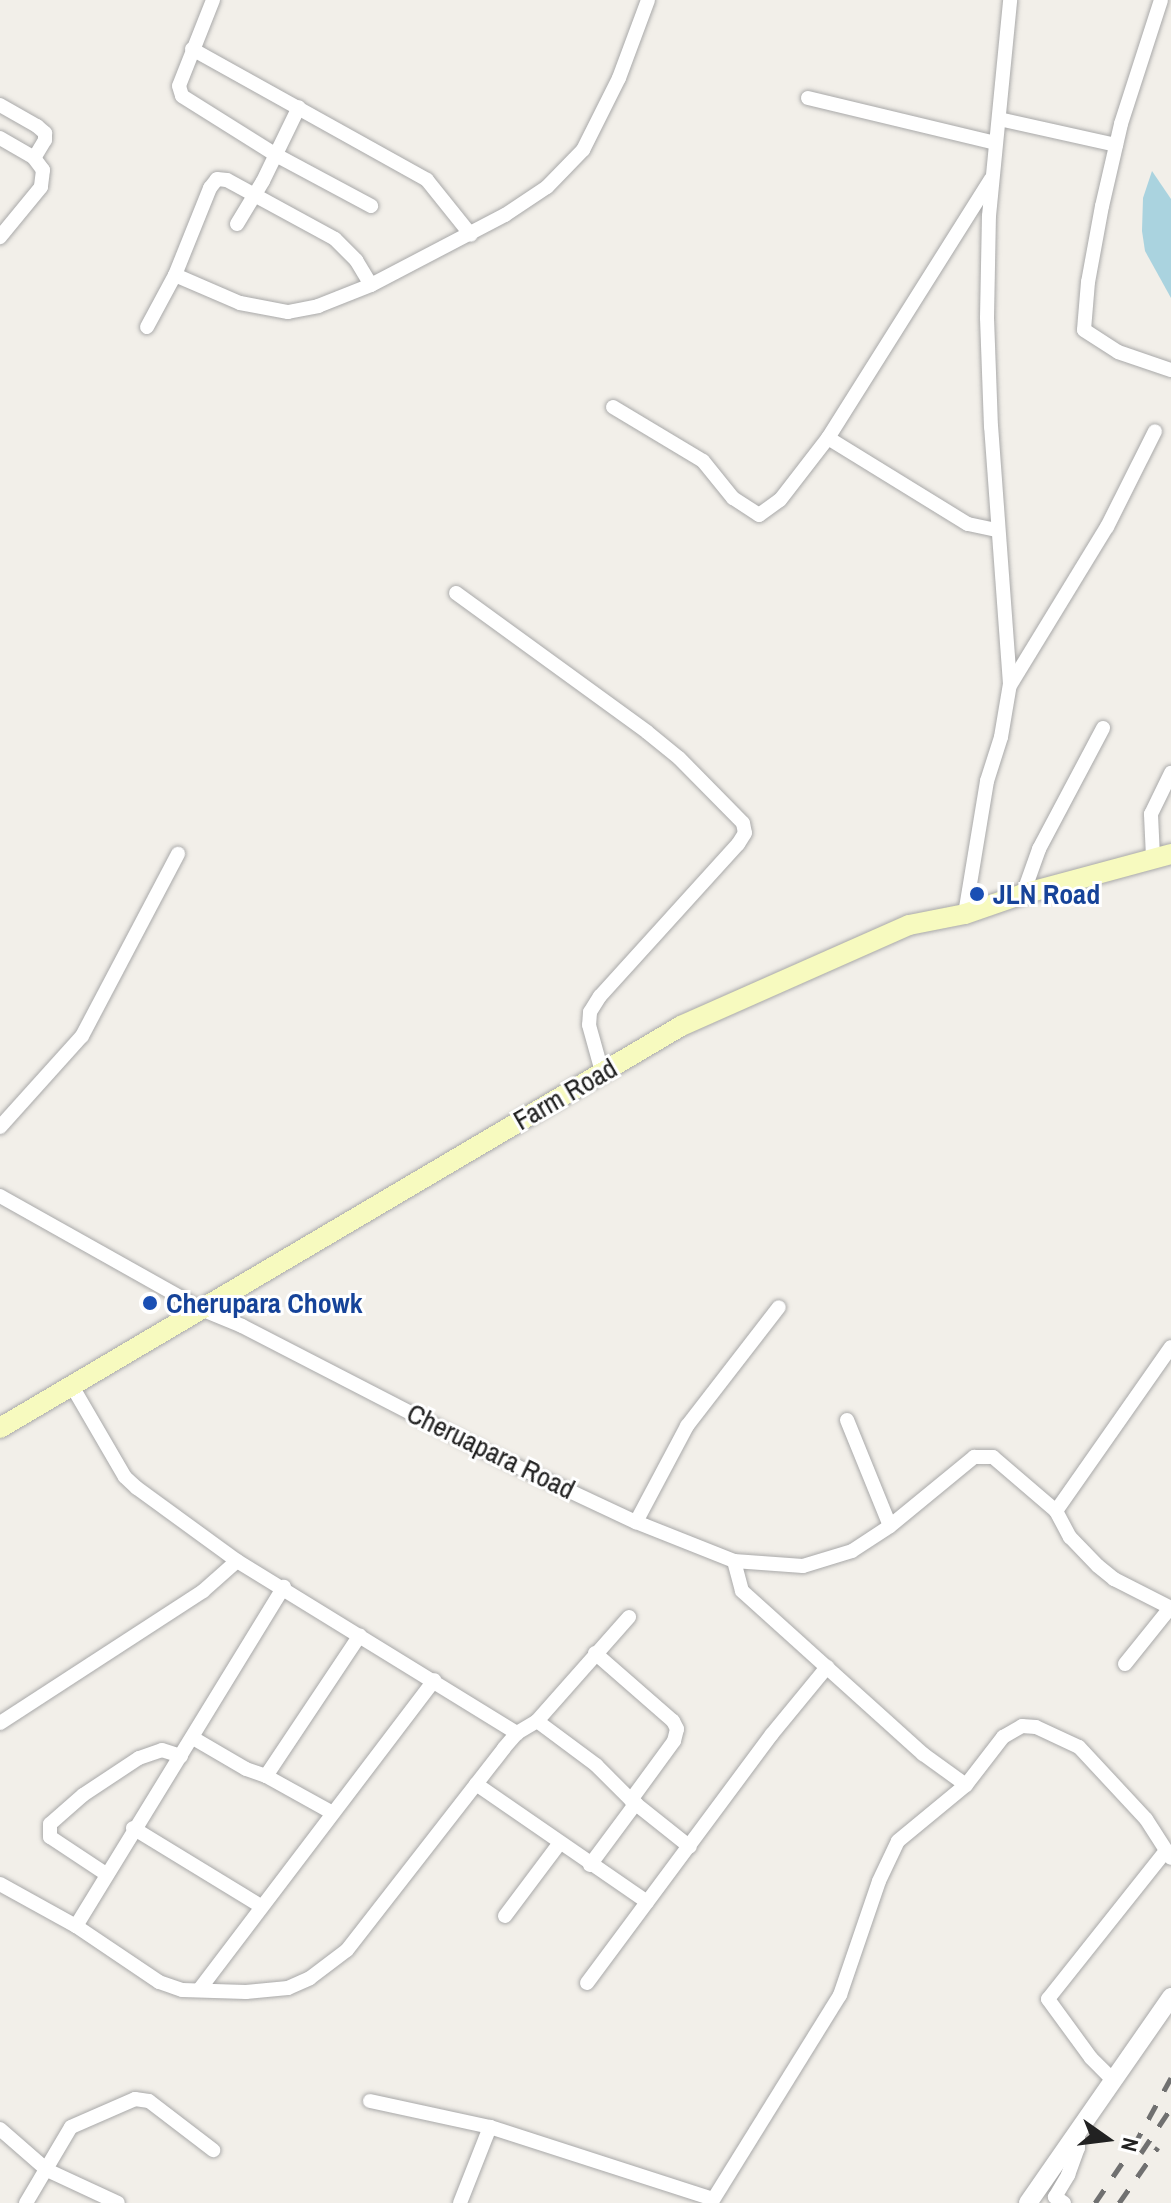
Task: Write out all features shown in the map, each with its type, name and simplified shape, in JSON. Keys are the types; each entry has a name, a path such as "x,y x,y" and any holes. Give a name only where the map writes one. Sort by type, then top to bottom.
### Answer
{"main road":[{"name":"Farm Road","path":"0,1428 681,1026 909,925 965,914 1023,894 1162,856"}],"street":[{"path":"213,0 179,86 182,96 276,155 371,206"},
{"path":"175,275 240,303 288,312 318,306 371,285 471,235 547,187 583,150 619,78 648,0"},
{"path":"965,914 987,781 1001,737 1010,684 997,530 987,318 992,178 1010,0"},
{"path":"1161,0 1116,145 1088,282 1084,330 1118,352 1171,370"},
{"path":"192,49 427,180 471,235"},
{"path":"808,98 996,143"},
{"path":"0,105 45,133 45,140 34,158"},
{"path":"237,224 299,107"},
{"path":"999,119 1116,145"},
{"path":"0,138 34,158 43,170 41,187 0,237"},
{"path":"613,407 703,461 733,498 759,515 780,500 828,438 992,178"},
{"path":"147,327 175,275 210,188 217,179 255,195 346,248 371,285"},
{"path":"1010,684 1107,527 1155,431"},
{"path":"828,438 968,524 997,530"},
{"path":"456,593 647,732 679,758 743,823 745,833 738,844 600,996 590,1012 589,1025 602,1072"},
{"path":"1023,894 1039,849 1103,728"},
{"path":"1162,856 1151,814 1171,773"},
{"path":"0,1127 82,1036 178,854"},
{"name":"Cheruapara Road","path":"0,1196 201,1309 277,1344 482,1450 636,1522 734,1561 803,1566 852,1551 890,1526 974,1457 993,1457 1056,1511 1070,1537 1098,1566 1114,1579 1171,1608"},
{"path":"636,1522 687,1426 779,1307"},
{"path":"1056,1511 1171,1347"},
{"path":"72,1386 125,1477 237,1561 284,1587 517,1733"},
{"path":"847,1420 890,1526"},
{"path":"0,1723 45,1697 203,1591 237,1561"},
{"path":"734,1561 742,1591 923,1754 966,1785"},
{"path":"76,1926 133,1828 193,1738 284,1587"},
{"path":"1125,1664 1171,1608"},
{"path":"0,1884 76,1926 159,1982 199,1990 246,1992 288,1988 323,1969 347,1950 517,1733 537,1721 629,1617"},
{"path":"266,1776 360,1635"},
{"path":"590,1865 674,1741 677,1729 673,1721 595,1653"},
{"path":"587,1983 772,1734 827,1667"},
{"path":"199,1990 434,1680"},
{"path":"537,1721 596,1765 633,1802 690,1847"},
{"path":"370,2101 490,2127 712,2201 840,1995 871,1913 879,1881 898,1841 966,1785 1003,1737 1022,1726 1036,1727 1079,1747 1146,1819 1168,1855 1054,1988 1048,1999 1091,2058 1113,2080"},
{"path":"193,1738 331,1812"},
{"path":"106,1874 50,1837 50,1824 83,1795 139,1758 162,1750 181,1756"},
{"path":"476,1784 647,1902"},
{"path":"133,1828 261,1906"},
{"path":"505,1916 559,1844"},
{"path":"1028,2203 1171,1997"},
{"path":"26,2203 71,2127 135,2099 149,2101 213,2150"},
{"path":"460,2203 490,2127"},
{"path":"0,2129 47,2170 118,2203"},
{"path":"1064,2203 1055,2197 1078,2148 1078,2132"}],"water":[{"path":"1152,171 1171,199 1171,298 1145,251 1142,231 1143,198"}],"railway":[{"path":"1095,2203 1133,2147 1171,2078"},
{"path":"1141,2153 1171,2108"},
{"path":"1119,2203 1158,2147"}],"place":[{"name":"JLN Road","path":"977,894"},
{"name":"Cherupara Chowk","path":"150,1303"}]}
